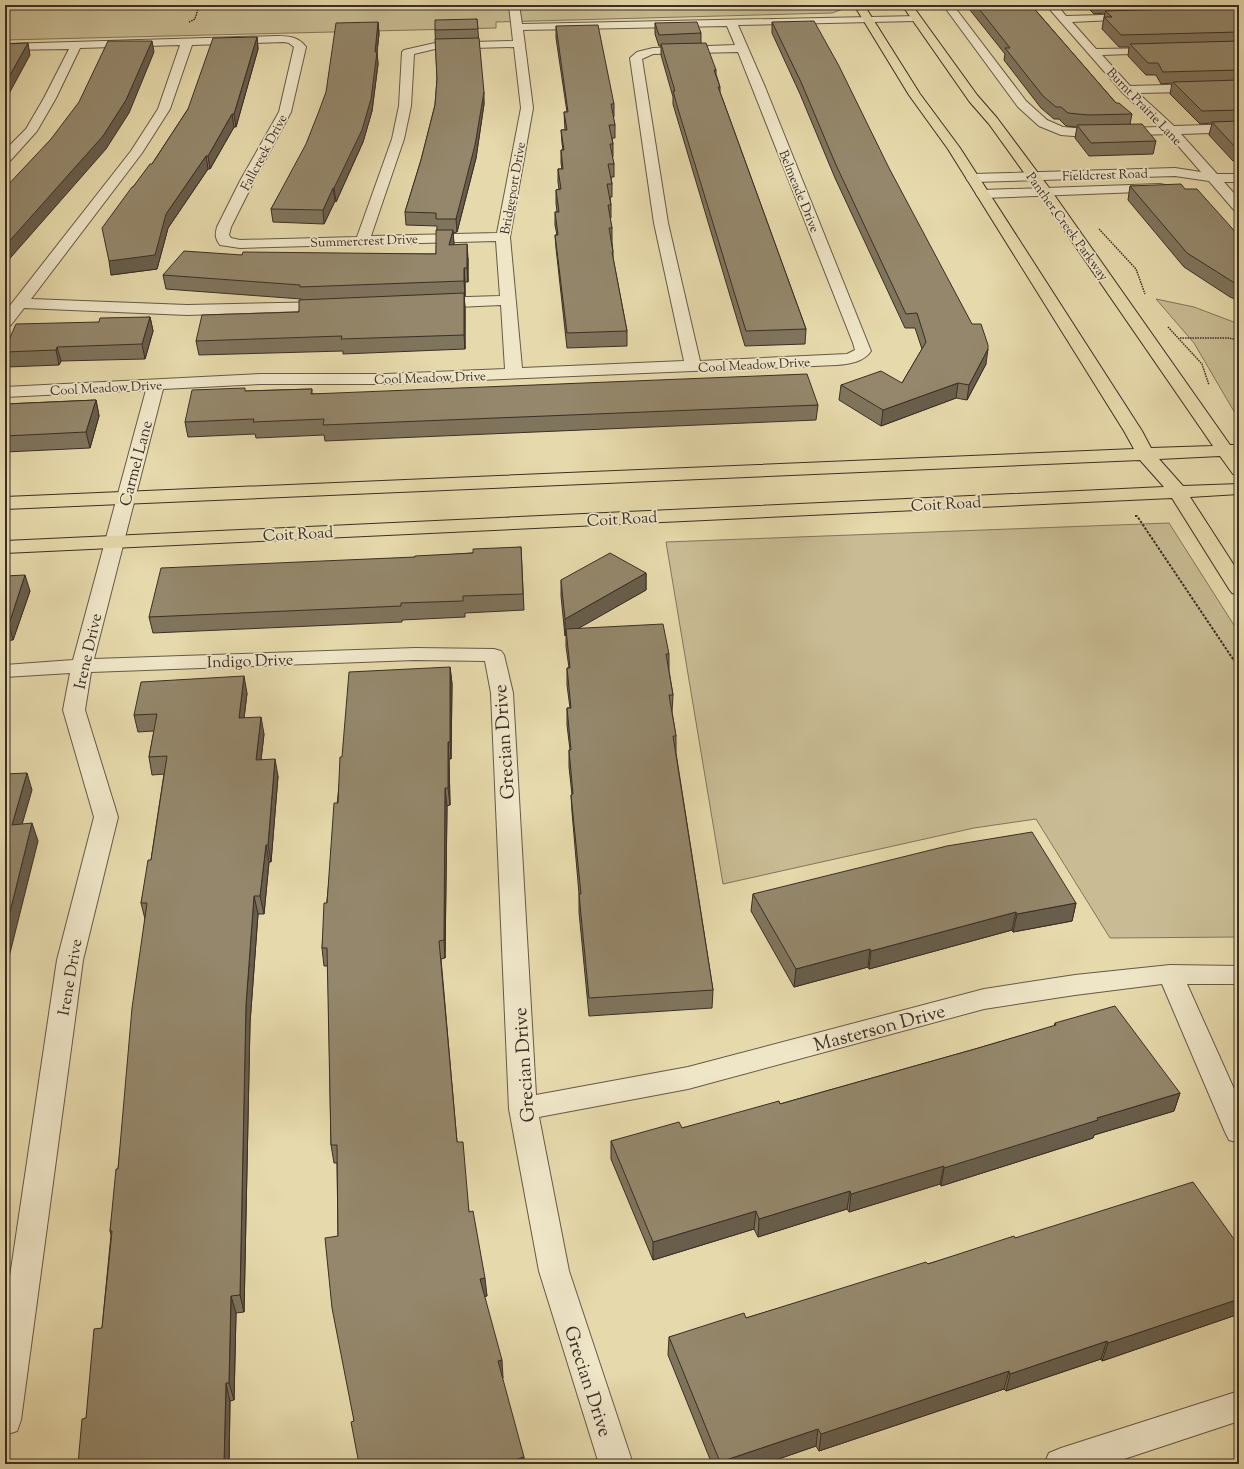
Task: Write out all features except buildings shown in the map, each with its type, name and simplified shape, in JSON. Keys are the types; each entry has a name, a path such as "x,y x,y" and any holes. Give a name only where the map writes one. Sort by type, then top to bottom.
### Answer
{"main road":[{"path":"859,5 915,95 947,137 1133,431 1146,455 1178,492 1239,589"},
{"name":"Panther Creek Parkway","path":"907,5 973,98 993,121 1232,450 1239,470"},
{"path":"5,503 1146,455 1232,450"},
{"name":"Coit Road","path":"5,547 1239,489"}],"street":[{"name":"Bridgeport Drive","path":"514,5 527,108 503,237 514,374"},
{"path":"948,5 1022,104 1047,126 1074,133 1239,128"},
{"name":"Burnt Prairie Lane","path":"1051,5 1127,90 1172,130 1239,207"},
{"path":"1063,18 1145,16"},
{"path":"516,27 915,18"},
{"name":"Belmeade Drive","path":"731,22 863,351 854,357"},
{"name":"Fallcreek Drive","path":"187,42 277,39 297,42 300,47 285,112 224,226 222,236 225,242"},
{"path":"5,47 187,42 164,109 136,153 18,303 5,322"},
{"path":"363,240 398,139 405,106 408,52 435,46 518,44"},
{"path":"5,158 31,131 50,98 76,45"},
{"path":"693,367 661,223 636,58 641,54 653,51 742,48"},
{"path":"1094,52 1170,50"},
{"path":"1127,90 1239,87"},
{"name":"Fieldcrest Road","path":"973,178 1175,172 1214,178 1239,178"},
{"name":"Fieldcrest Road","path":"1186,187 1214,178"},
{"name":"Fieldcrest Road","path":"983,194 1170,188"},
{"name":"Summercrest Drive","path":"225,242 240,244 503,237"},
{"path":"420,303 507,300"},
{"path":"18,303 187,310 341,306"},
{"name":"Cool Meadow Drive","path":"5,392 261,379 386,379 693,367 833,360 854,357"},
{"name":"Carmel Lane","path":"114,542 156,384"},
{"name":"Irene Drive","path":"5,1420 70,960 106,817 74,710 82,666 114,542"},
{"name":"Indigo Drive","path":"5,671 82,666 415,654 494,655"},
{"name":"Grecian Drive","path":"494,655 502,693 523,1109 554,1271 616,1464"},
{"path":"1170,974 1239,1132"},
{"name":"Masterson Drive","path":"523,1109 688,1078 984,999 1075,985 1170,974 1239,975"},
{"path":"1061,1464 1239,1406"}],"path":[{"path":"1180,338 1228,338 1239,340"},
{"path":"1137,516 1239,668"}],"shaded area":[{"path":"5,5 844,5 846,8 832,13 496,22 496,28 5,40"},
{"path":"1156,299 1194,307 1239,324 1239,420 1194,343"},
{"path":"1169,523 1239,633 1239,937 1110,938 1036,819 974,828 723,884 666,542"}]}
